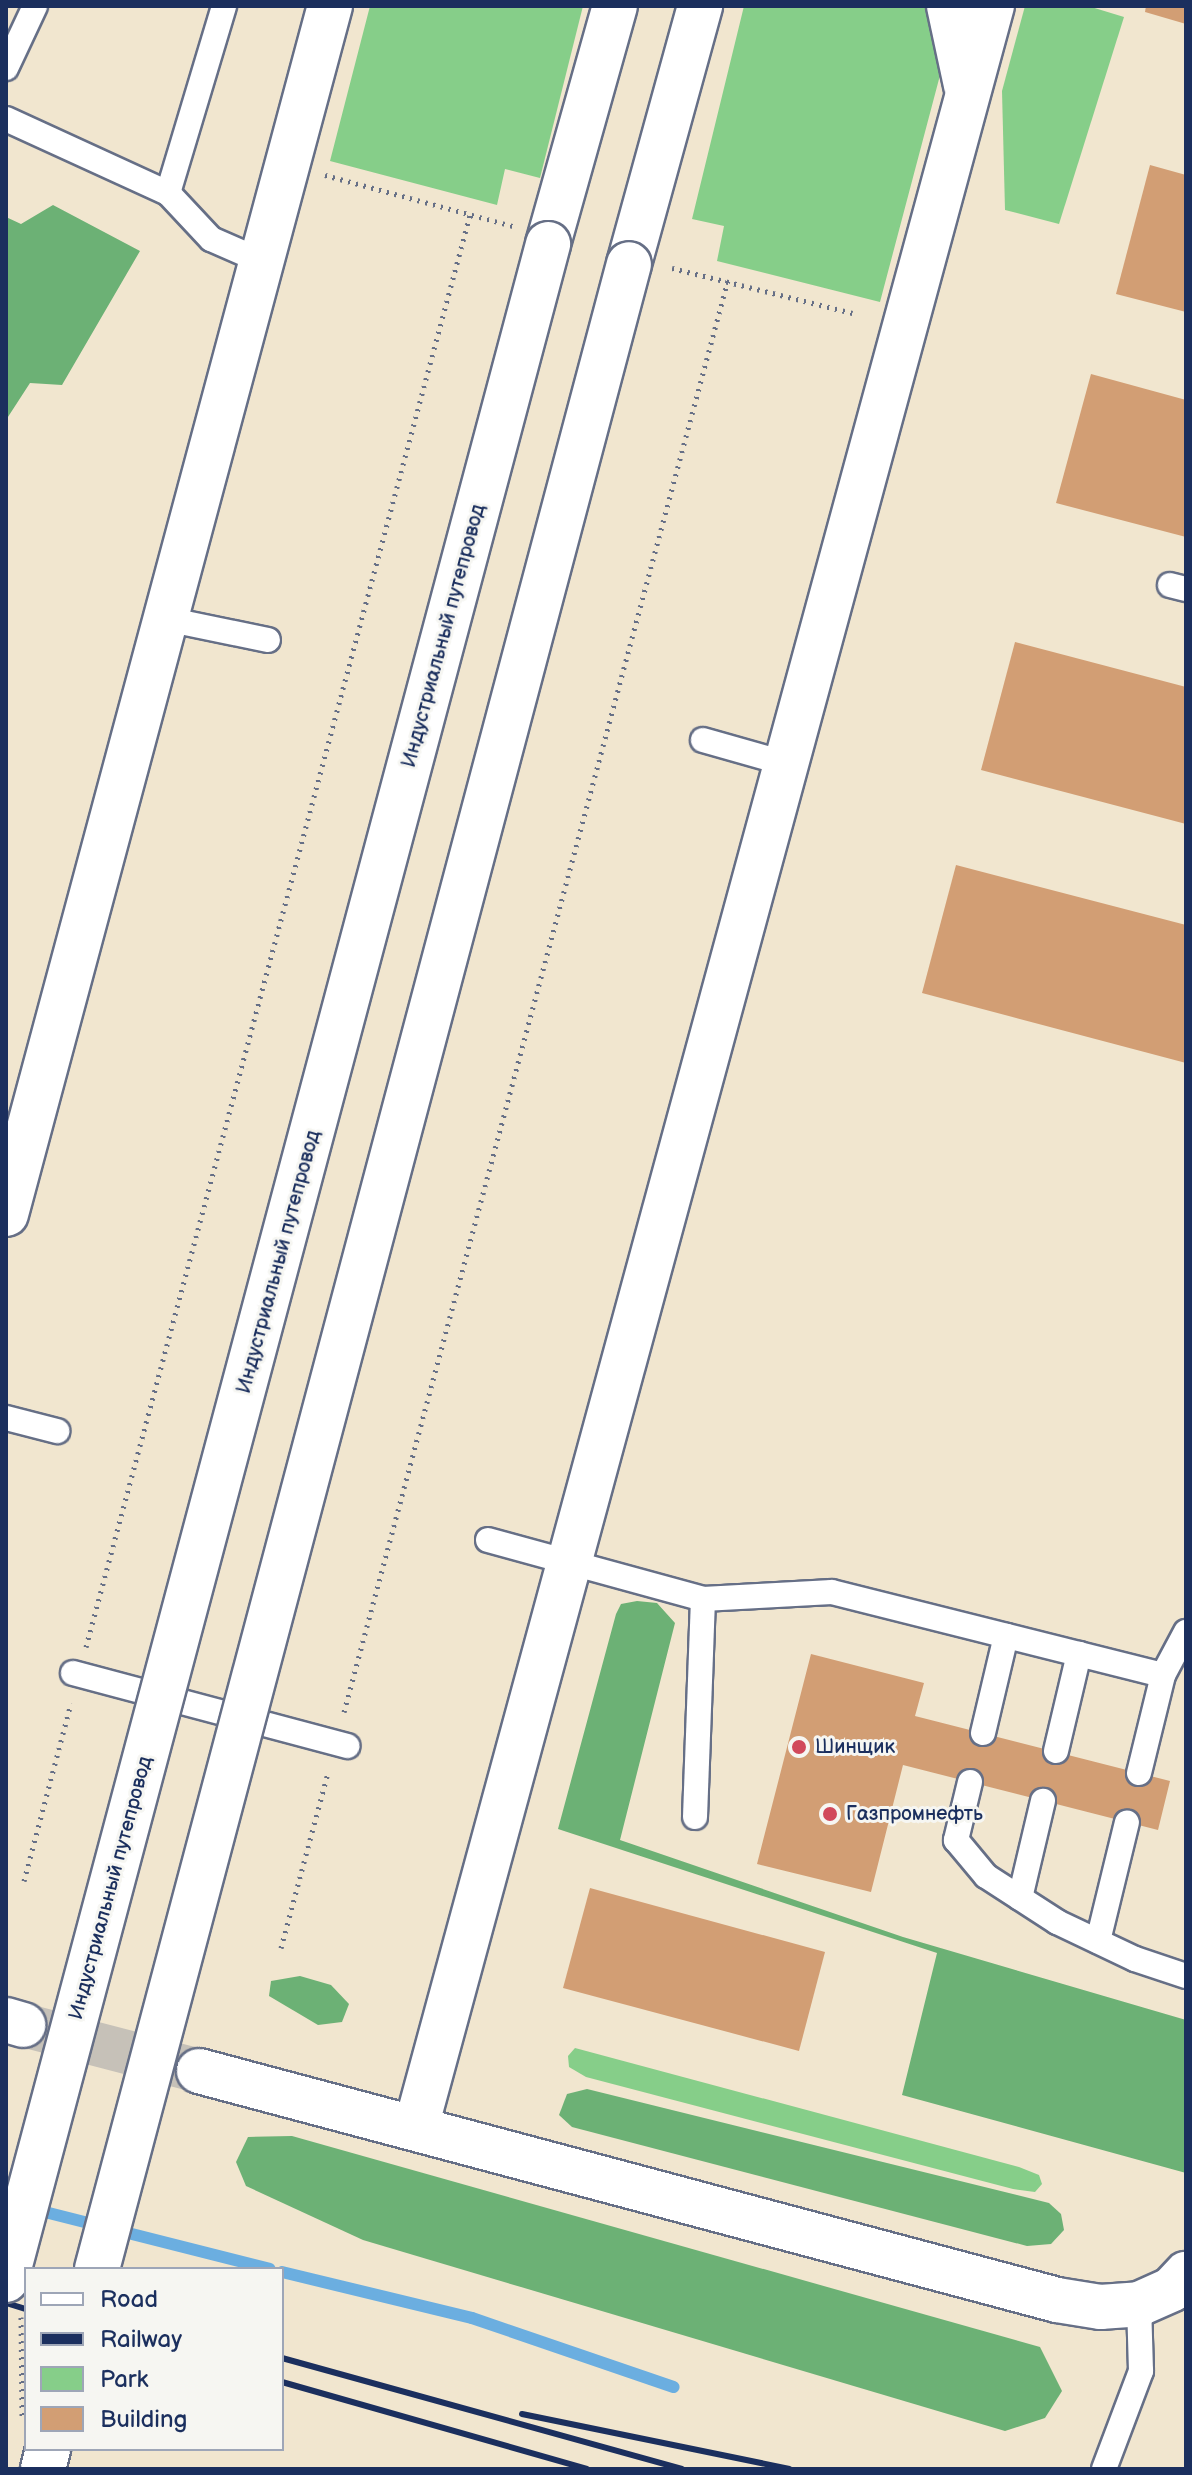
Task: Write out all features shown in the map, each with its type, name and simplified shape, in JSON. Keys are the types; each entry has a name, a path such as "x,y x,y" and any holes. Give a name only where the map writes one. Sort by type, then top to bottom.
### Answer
{"main road":[{"path":"6,1214 330,6"},
{"name":"Индустриальный путепровод","path":"13,2294 530,239 615,6"},
{"path":"949,6 968,102"},
{"path":"416,2127 992,6"},
{"path":"98,2267 629,264 701,9"},
{"path":"199,2071 1057,2300 1100,2307 1139,2304 1172,2289 1186,2274"}],"lane":[{"path":"6,68 35,6"},
{"path":"168,193 224,6"},
{"path":"6,119 168,193 211,239 261,261"},
{"path":"166,619 268,640"},
{"path":"703,740 788,764"},
{"path":"6,1418 57,1431"},
{"path":"488,1540 703,1599 832,1592 1163,1675"},
{"path":"695,1817 703,1599"},
{"path":"1139,1773 1163,1675 1186,1632"},
{"path":"983,1733 1006,1636"},
{"path":"1056,1751 1079,1654"},
{"path":"76,1674 341,1745"},
{"path":"970,1782 956,1840 986,1876 1098,1941 1186,1976"},
{"path":"1020,1898 1043,1801"},
{"path":"1098,1941 1127,1822"},
{"path":"1104,2469 1141,2371 1139,2304"}],"path":[{"path":"318,173 513,226 530,239"},
{"path":"24,1881 76,1674 470,215"},
{"path":"671,275 673,266 852,313"},
{"path":"281,1948 341,1745 728,280"},
{"path":"13,2294 24,2410"}],"green space":[{"path":"370,6 583,6 540,178 505,169 497,205 330,161"},
{"path":"744,6 932,6 943,64 880,302 717,261 724,226 692,219"},
{"path":"1025,6 1088,6 1124,17 1059,224 1005,210 1002,91"},
{"path":"53,205 140,251 62,385 30,383 6,420 6,217 21,224"},
{"path":"637,1601 657,1603 675,1623 620,1840 903,1937 1186,2020 1186,2173 902,2095 937,1953 558,1829 616,1614 621,1604"},
{"path":"300,1976 331,1985 349,2004 342,2022 318,2025 269,1996 271,1981"},
{"path":"575,2048 1019,2167 1039,2175 1042,2184 1035,2192 1013,2189 586,2077 569,2067 568,2056"},
{"path":"587,2089 1049,2203 1061,2214 1064,2230 1051,2244 1027,2246 572,2127 559,2115 567,2094"},
{"path":"292,2136 1040,2347 1062,2391 1045,2418 1005,2431 363,2240 246,2186 236,2162 248,2137"}],"building":[{"path":"1146,6 1186,6 1186,24 1145,12"},
{"path":"1150,165 1186,175 1186,312 1116,294"},
{"path":"1091,374 1186,400 1186,537 1056,503"},
{"path":"1015,642 1186,687 1186,824 981,770"},
{"path":"956,865 1186,925 1186,1063 922,993"},
{"name":"Газпромнефть","path":"811,1654 924,1683 915,1716 1170,1781 1158,1830 903,1765 871,1892 757,1864"},
{"path":"590,1888 825,1952 799,2051 563,1988"}],"waterway":[{"path":"33,2209 262,2267"},
{"path":"284,2272 472,2318 673,2387"}],"tunnel":[{"path":"23,2025 199,2071"}],"railway":[{"path":"6,2280 24,2284"},
{"path":"6,2303 24,2308"},
{"path":"284,2359 682,2469"},
{"path":"284,2383 587,2469"},
{"path":"522,2414 789,2469"}],"place":[{"name":"Шинщик","path":"799,1747"},
{"name":"Газпромнефть","path":"830,1814"}]}
